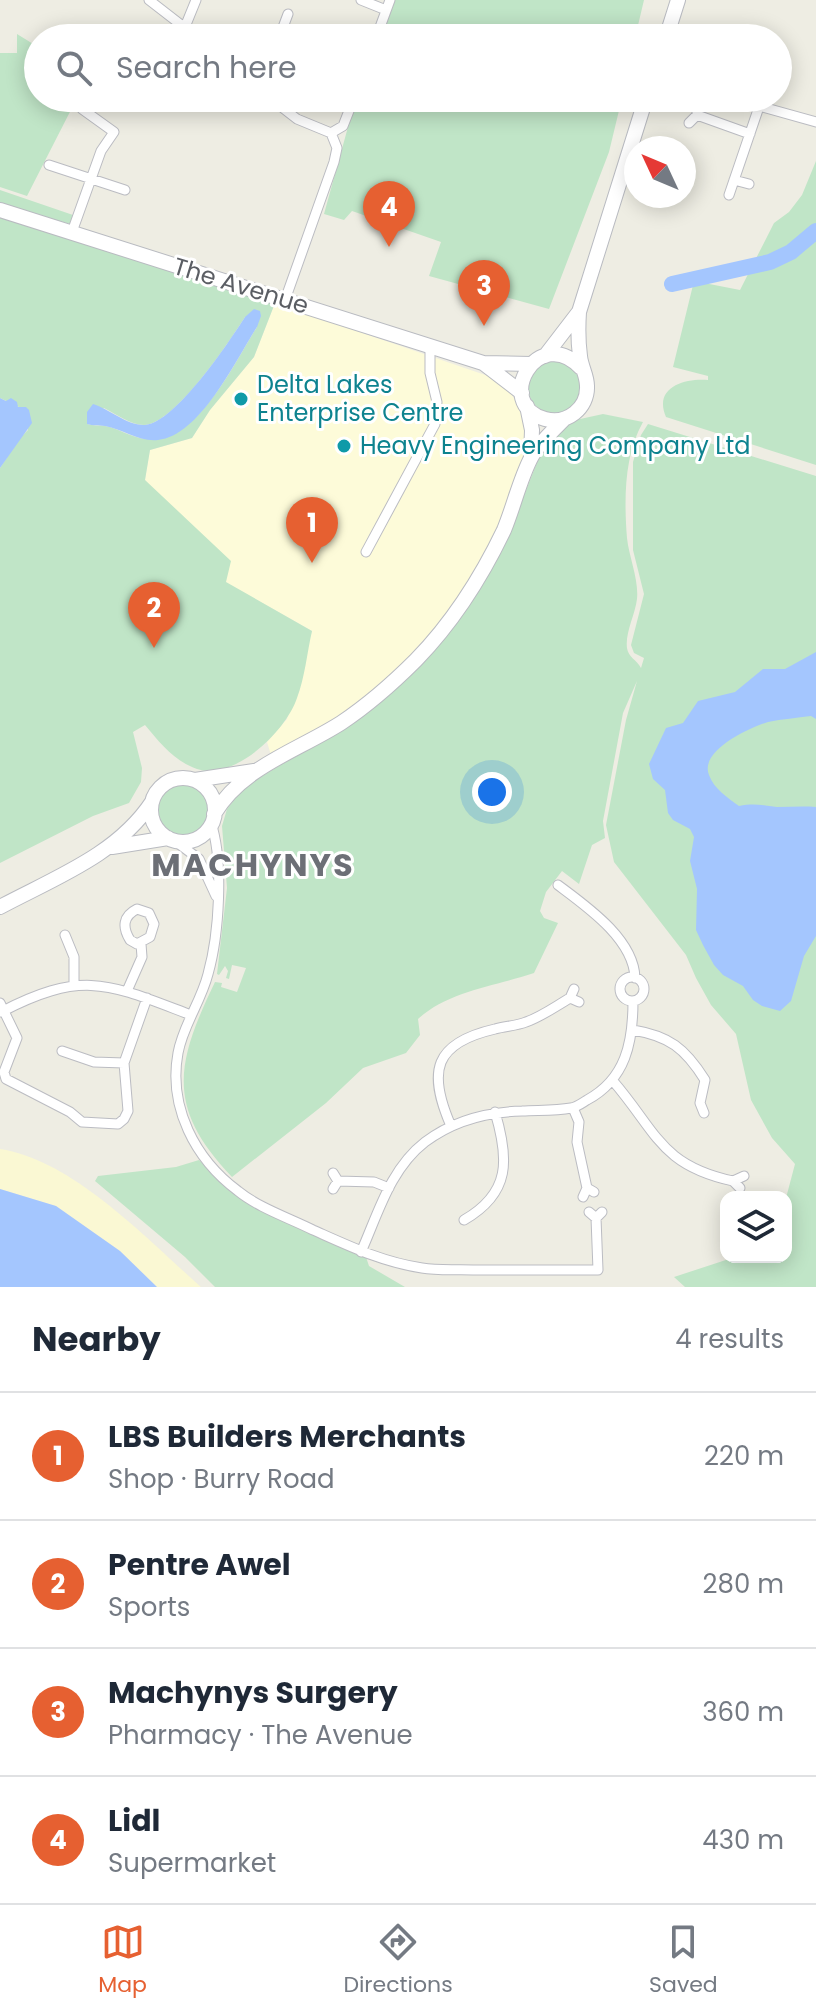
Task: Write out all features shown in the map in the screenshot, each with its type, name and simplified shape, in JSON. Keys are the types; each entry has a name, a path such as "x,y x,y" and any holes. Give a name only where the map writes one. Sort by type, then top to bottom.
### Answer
{"main road":[{"path":"670,24 678,0"},
{"path":"531,457 564,419 580,409 586,397 587,382 581,368 579,312 642,112"},
{"name":"The Avenue","path":"0,210 483,363 531,364"},
{"path":"111,847 172,840 183,842 198,838 231,792 254,771 342,722 380,694 425,650 463,603 484,569 505,527 531,457 532,430 522,378 531,364 545,356 579,312"},
{"path":"545,356 562,355 581,368"},
{"name":"The Avenue","path":"483,363 524,400"},
{"path":"524,400 545,419 564,419"},
{"path":"0,907 111,847 132,829 155,794 167,782 254,771"},
{"path":"195,780 211,795 213,819"},
{"path":"152,802 152,820 156,828 172,840"}],"street":[{"path":"149,0 181,24"},
{"path":"186,24 196,0"},
{"path":"361,0 388,5 381,24"},
{"path":"284,24 288,14"},
{"path":"72,232 101,151 114,132 86,112"},
{"path":"285,300 337,148 331,133 288,112"},
{"path":"331,133 343,126 348,112"},
{"path":"729,195 758,112"},
{"path":"788,112 816,122"},
{"path":"689,123 697,115 750,134"},
{"path":"49,165 125,190"},
{"path":"734,180 749,184"},
{"path":"366,552 435,424 437,402 430,373 430,347"},
{"path":"213,819 220,874 208,975 178,1054 175,1081 183,1121 202,1155 238,1191 361,1252 393,1263 426,1269 598,1270 596,1214"},
{"path":"172,840 199,859 217,899"},
{"path":"558,885 616,936 630,957 635,978"},
{"path":"65,935 74,957 74,984"},
{"path":"127,991 142,957 141,944"},
{"path":"627,978 635,978 644,988 639,998 633,1001 623,997 621,986 627,978"},
{"path":"147,998 124,1063 128,1101 124,1119 118,1124 82,1122 70,1112 6,1079 4,1072 17,1038 1,1009 52,990 74,984 96,985 127,991 147,998 191,1015"},
{"path":"451,1126 442,1105 438,1078 441,1058 455,1043 526,1022 574,996"},
{"path":"361,1252 403,1163 425,1142 472,1117 495,1112 573,1108 613,1081 627,1057 633,1030 633,1001"},
{"path":"633,1030 657,1034 679,1046 696,1065 705,1080 702,1108 689,1106"},
{"path":"62,1051 94,1062 124,1063"},
{"path":"613,1081 674,1158 705,1175 737,1184 744,1176"},
{"path":"573,1108 579,1122 577,1142 588,1192"},
{"path":"461,1221 480,1209 501,1183 505,1164 503,1139 495,1112"},
{"path":"334,1181 374,1182 389,1188"}],"shaded area":[{"path":"275,303 491,377 509,390 525,417 527,440 520,472 495,534 476,572 440,624 402,666 366,698 271,755 267,742 287,719 312,631 225,582 145,480 150,450 192,438 210,410 254,357"}],"green space":[{"path":"392,0 644,0 638,24 384,24"},
{"path":"17,34 24,38 24,112 70,112 27,196 0,187 0,53 17,53"},
{"path":"352,112 619,112 609,152 549,309 429,276 441,242 352,211 344,220 324,214"},
{"path":"816,161 816,465 666,417 663,407 664,398 674,386 708,380 708,376 673,367 694,281 740,290 774,223 789,212 802,195"},
{"path":"0,190 73,215 70,224 0,204"},
{"path":"0,214 275,303 254,357 210,410 192,438 150,450 145,480 231,561 226,582 312,631 302,682 291,711 271,738 257,750 227,768 212,771 197,769 174,756 145,725 133,732 142,768 141,782 129,803 93,816 0,863 0,468 28,430 21,408 0,398","holes":["245,317 257,327 212,399 182,429 165,437 146,439 110,427 87,424 104,408 139,425 157,421 171,411 200,380"]},
{"path":"554,361 572,369 580,387 572,405 554,413 536,405 528,387 536,369"},
{"path":"603,414 643,422 629,463 626,508 627,538 637,592 627,648 641,668 644,658 634,653 631,645 644,594 633,550 633,462 641,435 648,424 816,476 816,1287 685,1287 674,1277 720,1262 792,1263 792,1191 788,1191 795,1164 772,1138 751,1100 736,1034 711,1005 686,955 614,862 606,825 626,720 637,681 623,713 603,821 605,838 592,845 579,884 562,871 546,892 540,911 544,918 558,923 534,973 473,990 430,1010 418,1019 420,1035 406,1053 363,1068 326,1103 232,1177 210,1152 187,1106 184,1084 186,1061 202,1011 215,982 237,992 246,968 232,965 229,979 226,978 228,971 225,966 217,974 227,888 222,826 227,809 244,787 339,730 399,684 507,538 542,450 571,421"},
{"path":"182,783 201,791 209,810 201,829 182,837 163,829 155,810 163,791"},
{"path":"199,1160 233,1193 366,1257 369,1266 405,1287 215,1287 185,1257 95,1181 98,1176 176,1167"}],"sand":[{"path":"0,1149 55,1168 81,1185 133,1225 201,1287 157,1287 120,1251 56,1206 0,1189"}],"water":[{"path":"254,309 260,311 261,316 257,327 228,376 188,425 173,435 151,440 87,424 87,412 93,404 139,425 157,421 186,397"},
{"path":"0,398 6,401 11,398 18,407 26,407 32,423 0,468"},
{"path":"816,652 816,719 811,716 779,720 749,729 718,749 708,766 714,785 739,806 816,807 816,936 804,956 791,1001 780,1011 762,1006 743,986 723,975 703,945 696,930 697,889 690,861 694,837 690,829 673,820 668,813 665,790 653,779 649,764 666,728 683,723 698,701 735,692 763,669 785,669"},
{"path":"0,1189 56,1206 120,1251 157,1287 0,1287"}],"waterway":[{"path":"672,284 770,262 791,252 816,231"}],"place":[{"name":"Lidl","path":"389,247"},
{"name":"Machynys Surgery","path":"484,326"},
{"name":"Delta Lakes Enterprise Centre","path":"241,399"},
{"name":"Heavy Engineering Company Ltd","path":"344,446"},
{"name":"LBS Builders Merchants","path":"312,563"},
{"name":"Pentre Awel","path":"154,648"}],"district":[{"name":"MACHYNYS","path":"253,865"}]}
